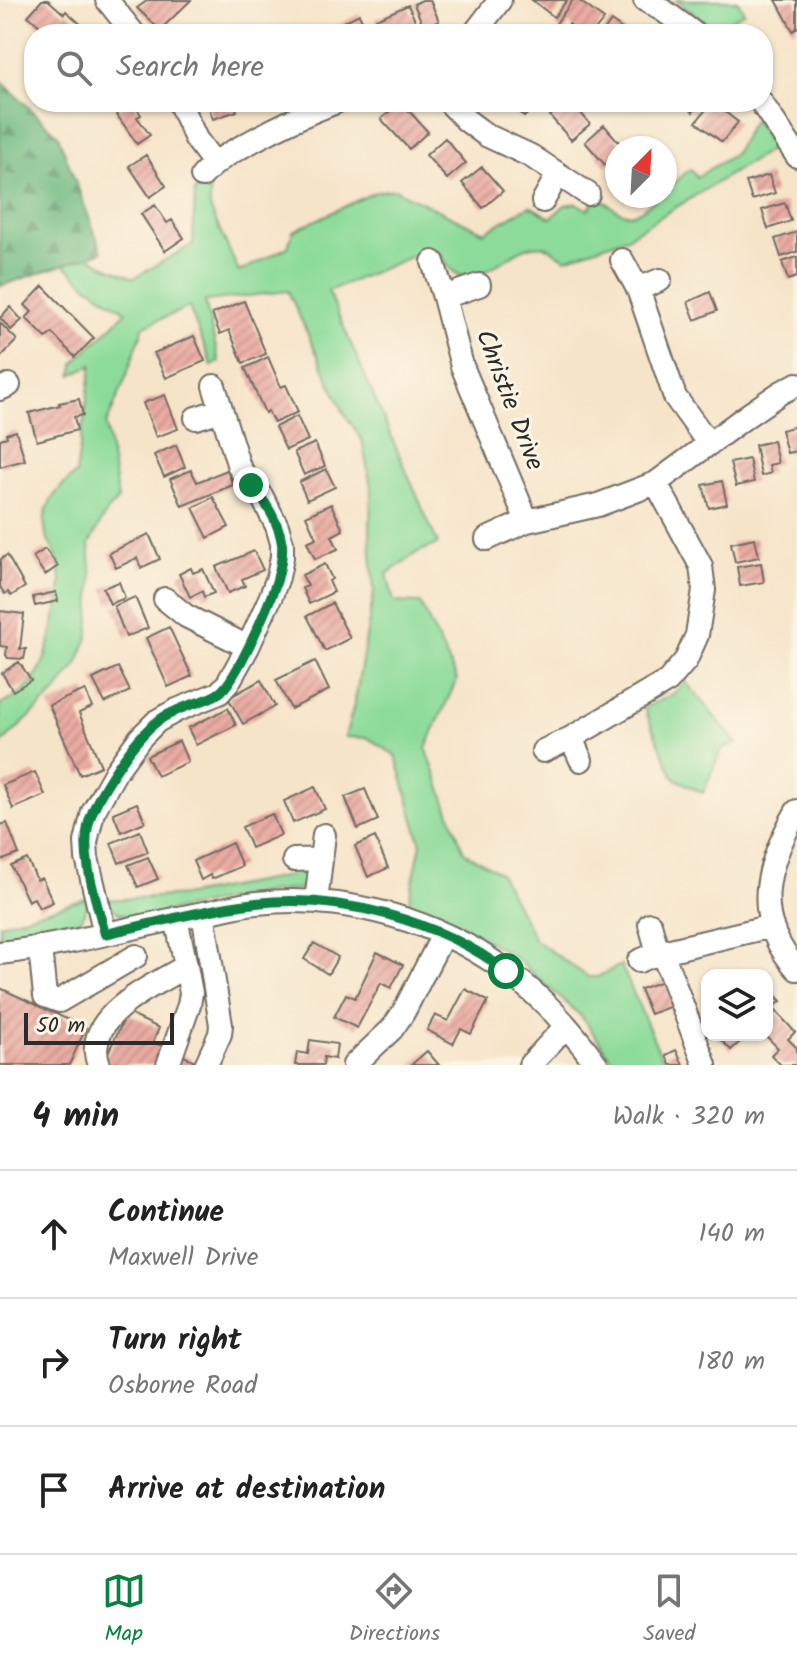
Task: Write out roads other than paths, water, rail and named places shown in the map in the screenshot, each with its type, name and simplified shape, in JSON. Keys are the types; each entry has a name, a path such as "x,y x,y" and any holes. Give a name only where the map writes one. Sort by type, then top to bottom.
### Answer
{"street":[{"path":"107,0 126,24"},
{"path":"482,24 500,0"},
{"path":"645,0 680,24"},
{"path":"184,112 208,169 290,112"},
{"path":"458,112 486,135 531,156 588,194"},
{"path":"768,112 797,156"},
{"path":"543,201 558,174"},
{"path":"622,260 638,289 675,397 709,444"},
{"name":"Christie Drive","path":"433,262 462,366 527,521"},
{"path":"638,289 660,280"},
{"path":"444,297 479,285"},
{"path":"487,539 527,521 598,505 656,483 748,415 797,384"},
{"path":"105,934 86,842 88,826 97,803 140,738 157,721 219,693 228,683 248,647 278,577 282,557 277,526 270,510 239,467 214,386"},
{"path":"196,418 221,410"},
{"path":"543,751 668,681 686,660 697,635 704,590 701,566 656,483"},
{"path":"165,599 186,616 248,647"},
{"path":"571,738 581,760"},
{"path":"797,811 776,850 768,886 772,926 777,941 797,969"},
{"path":"316,902 324,835"},
{"path":"294,860 320,859"},
{"path":"0,953 255,903 316,902 366,909 412,922 490,959 526,986 566,1026 597,1065"},
{"path":"203,913 221,1025 206,1065"},
{"path":"168,1065 191,993 176,918"},
{"path":"650,924 653,955 705,1065"},
{"path":"653,955 772,926"},
{"path":"354,1065 392,1029 403,1013 443,935"},
{"path":"40,947 45,996 59,1001 136,956"},
{"path":"99,1065 97,1047 107,1019 119,1007 186,966"},
{"path":"533,1064 566,1026"}]}
